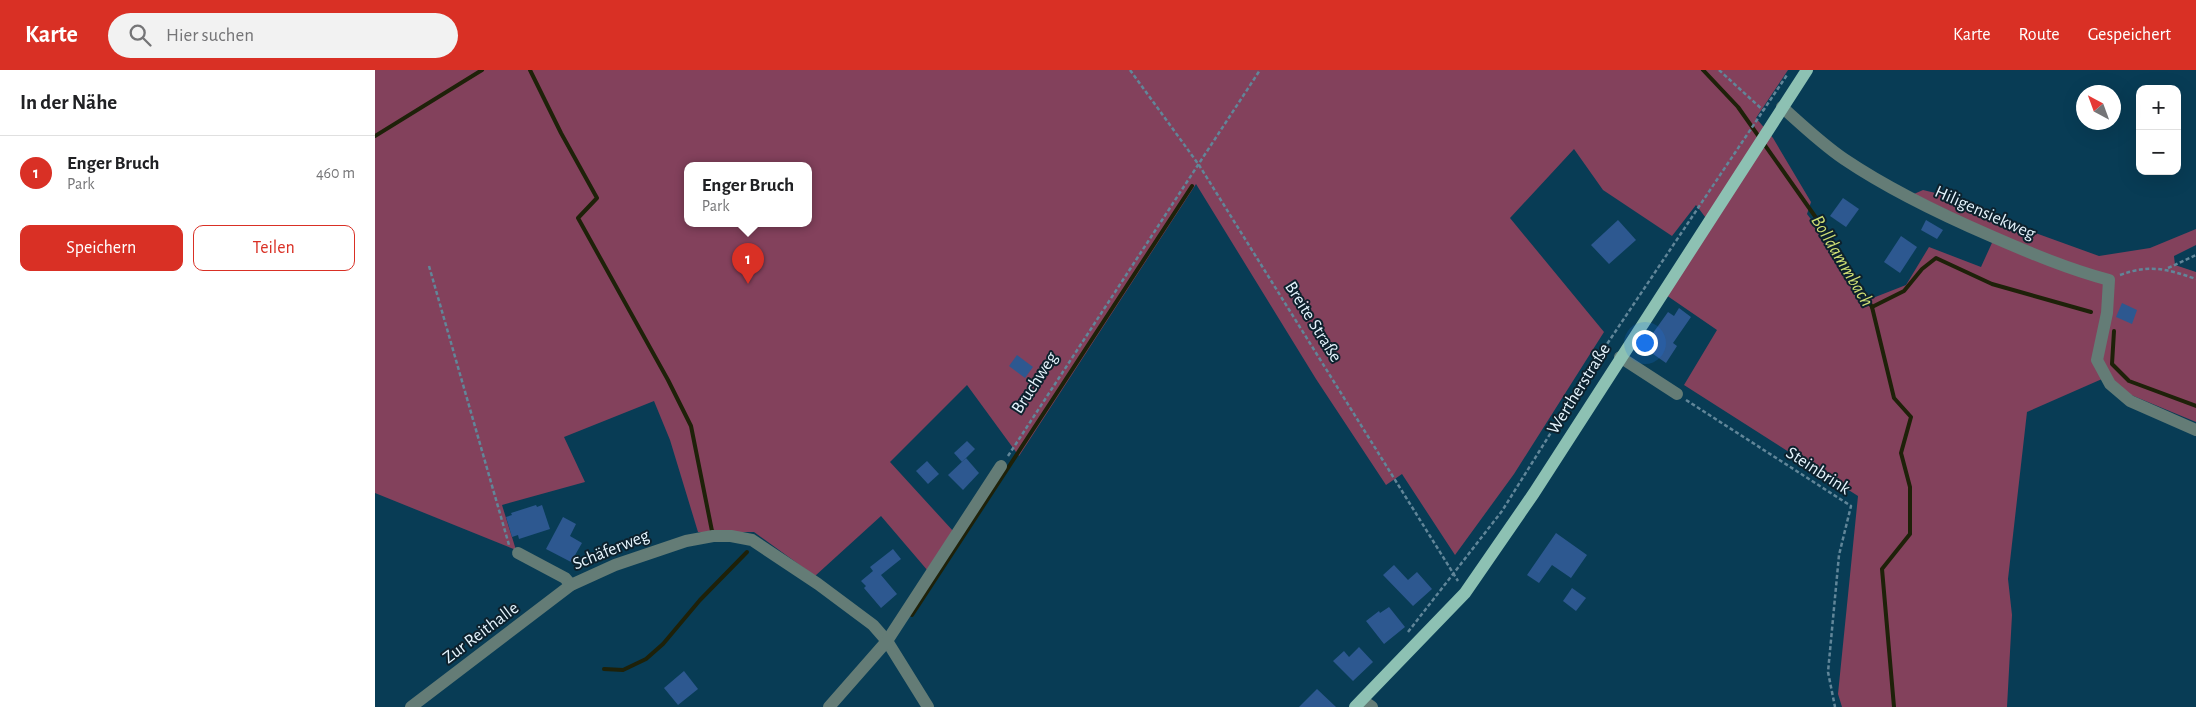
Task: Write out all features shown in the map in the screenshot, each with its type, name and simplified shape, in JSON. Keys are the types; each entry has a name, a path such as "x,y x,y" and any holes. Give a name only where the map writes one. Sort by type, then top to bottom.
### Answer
{"main road":[{"name":"Wertherstraße","path":"1363,705 1465,593 1534,493 1807,70"}],"street":[{"name":"Hiligensiekweg","path":"1782,107 1844,159 1893,190 1947,217 2020,249 2077,271 2109,280"},
{"path":"2109,280 2107,313 2097,360 2110,384 2130,401 2196,430"},
{"path":"1620,357 1677,394"},
{"path":"829,707 887,641 1001,466"},
{"name":"Schäferweg","path":"518,553 565,578 571,585 615,565 686,541 713,536 731,536 752,540 788,562 873,625 887,641 927,707"},
{"name":"Zur Reithalle","path":"411,707 571,585"}],"path":[{"name":"Breite Straße","path":"1130,70 1199,165 1465,593"},
{"name":"Bruchweg","path":"1001,466 1261,70"},
{"path":"1719,70 1763,110"},
{"path":"1407,633 1502,511 1595,362 1791,70"},
{"path":"2167,269 2196,255"},
{"path":"429,266 507,540 511,550 518,553"},
{"path":"2109,280 2134,270 2167,269 2196,279"},
{"name":"Steinbrink","path":"1677,394 1851,506 1839,555 1828,672 1835,707"}],"shaded area":[{"path":"375,70 1788,70 1756,118 1773,138 1811,202 1807,214 1835,251 1860,303 1906,285 1929,247 1981,267 1996,234 1914,194 1923,190 1969,201 2022,228 2099,256 2150,248 2196,229 2196,245 2174,256 2175,265 2196,272 2196,422 2131,395 2102,379 2027,412 2008,579 2012,615 2007,707 1842,707 1838,694 1858,496 1684,385 1717,330 1666,295 1712,226 1696,205 1672,236 1603,190 1574,149 1510,218 1604,332 1514,474 1455,555 1402,474 1386,485 1316,379 1196,184 1019,456 967,385 890,462 954,532 928,571 881,516 815,576 754,532 698,532 670,440 654,401 564,437 585,482 502,505 516,550 375,493"}],"building":[{"path":"1843,198 1859,209 1846,227 1830,216"},
{"path":"1618,220 1636,240 1609,264 1591,245"},
{"path":"1926,220 1943,230 1937,239 1921,230"},
{"path":"1901,236 1917,247 1900,273 1884,262"},
{"path":"2122,303 2137,310 2132,324 2116,317"},
{"path":"1679,308 1691,317 1673,343 1677,346 1666,363 1643,347 1668,312 1674,316"},
{"path":"1017,355 1033,367 1025,378 1009,366"},
{"path":"967,441 975,449 962,462 954,453"},
{"path":"966,458 979,473 963,490 948,475"},
{"path":"927,461 939,474 928,484 916,471"},
{"path":"536,505 537,507 542,505 550,529 519,539 518,535 512,537 506,517 512,515 511,513"},
{"path":"563,517 576,524 570,536 582,543 571,562 546,549"},
{"path":"1556,533 1587,555 1571,578 1552,565 1539,583 1527,575"},
{"path":"893,549 901,559 881,575 897,594 881,608 864,588 866,586 861,581 873,571 870,567"},
{"path":"1394,565 1408,580 1417,572 1432,589 1413,606 1383,575"},
{"path":"1572,588 1586,598 1576,611 1563,601"},
{"path":"1389,607 1405,627 1384,644 1366,621 1379,611 1380,613"},
{"path":"1359,647 1373,662 1353,681 1333,661 1344,651 1349,657"},
{"path":"684,671 698,689 678,705 664,688"},
{"path":"1317,689 1336,707 1299,707"}],"waterway":[{"path":"375,136 482,70"},
{"path":"530,70 561,133 597,198 578,218 668,380 691,426 712,531 714,532"},
{"name":"Bolldammbach","path":"1703,70 1738,107 1838,249 1872,307 1894,398 1911,417 1901,453 1910,487 1910,534 1882,569 1894,707"},
{"path":"912,615 1192,186"},
{"path":"1872,307 1904,291 1922,269 1936,258 1992,284 2091,312"},
{"path":"2114,331 2112,364 2129,381 2196,406"},
{"path":"604,669 623,670 646,659 663,644 700,600 747,552"}],"place":[{"name":"Enger Bruch","path":"748,284"}]}
